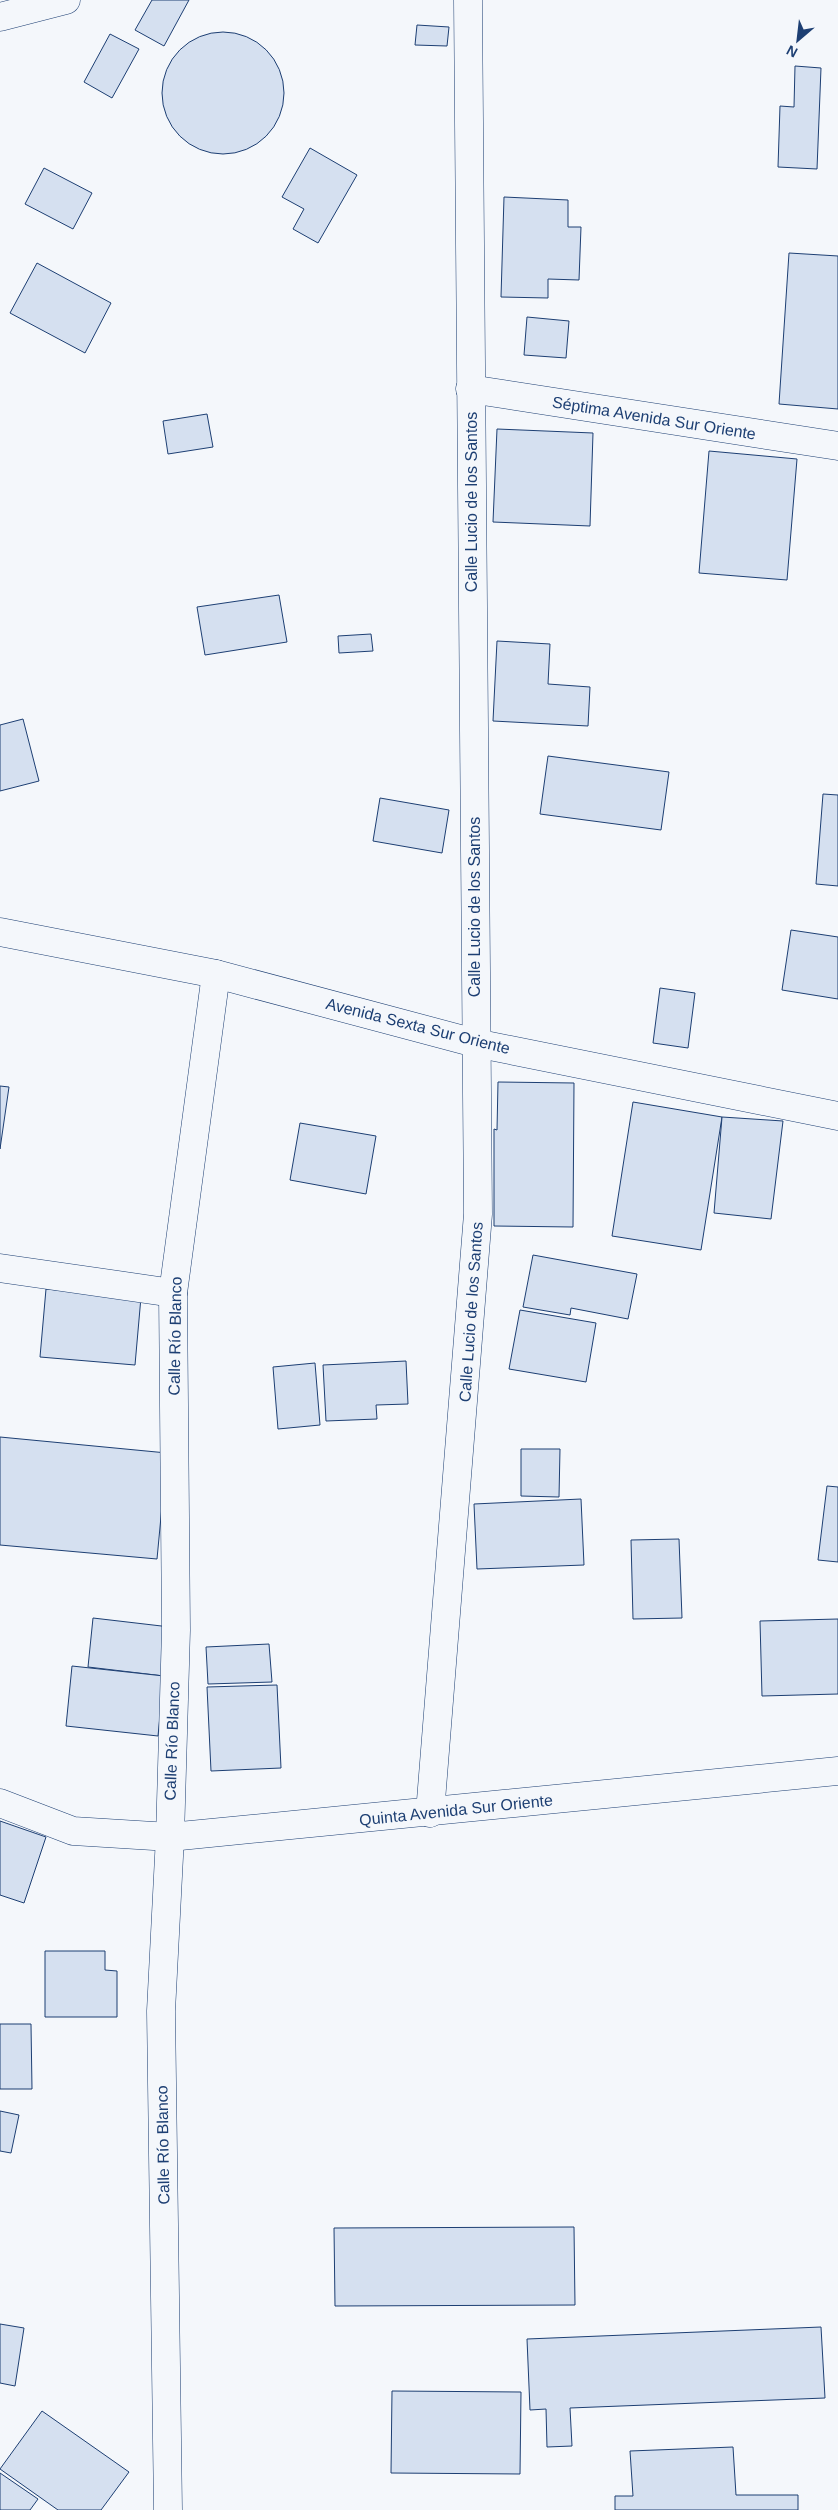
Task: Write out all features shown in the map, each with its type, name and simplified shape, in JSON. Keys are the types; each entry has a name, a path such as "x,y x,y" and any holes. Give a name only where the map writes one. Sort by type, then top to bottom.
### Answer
{"street":[{"path":"0,17 66,0"},
{"name":"Calle Lucio de los Santos","path":"430,1813 478,1214 475,1043 468,0"},
{"name":"Séptima Avenida Sur Oriente","path":"470,389 838,446"},
{"name":"Avenida Sexta Sur Oriente","path":"0,932 216,974 475,1043 838,1116"},
{"name":"Calle Río Blanco","path":"168,2497 161,2011 170,1838 176,1630 174,1293 216,974"},
{"path":"0,1268 174,1293"},
{"name":"Quinta Avenida Sur Oriente","path":"0,1803 73,1831 170,1838 838,1771"},
{"path":"150,2510 168,2497"}],"building":[{"path":"152,0 189,0 164,46 135,30"},
{"path":"417,25 449,27 447,46 415,45"},
{"path":"223,32 235,33 246,37 266,50 279,70 283,81 283,105 279,116 266,136 246,149 235,153 223,154 211,153 200,149 180,136 167,116 163,105 162,93 163,81 167,70 180,50 200,37 211,33"},
{"path":"110,34 139,49 112,98 84,82"},
{"path":"795,66 821,68 817,169 778,167 780,106 794,107"},
{"path":"310,148 357,175 318,243 293,229 304,209 282,197"},
{"path":"44,168 92,193 73,229 25,204"},
{"path":"504,197 568,200 568,227 581,227 579,280 548,279 548,298 501,297"},
{"path":"789,253 838,256 838,409 779,404"},
{"path":"37,263 111,303 85,353 10,313"},
{"path":"527,317 569,321 566,358 524,355"},
{"path":"207,414 213,447 168,454 163,421"},
{"path":"497,429 593,433 590,526 493,522"},
{"path":"709,451 797,459 787,580 699,573"},
{"path":"279,595 287,642 205,655 197,607"},
{"path":"371,634 373,651 339,653 338,636"},
{"path":"497,641 550,644 548,684 590,687 588,726 493,721"},
{"path":"23,719 39,781 0,791 0,725"},
{"path":"548,756 669,772 661,830 540,814"},
{"path":"823,794 838,795 838,886 816,884"},
{"path":"380,798 449,810 442,853 373,841"},
{"path":"791,930 838,937 838,999 782,990"},
{"path":"660,988 695,993 688,1048 653,1043"},
{"path":"498,1082 574,1083 573,1227 494,1226 494,1129 497,1130"},
{"path":"0,1086 9,1087 0,1149"},
{"path":"633,1102 722,1117 701,1250 612,1236"},
{"path":"722,1117 783,1121 771,1219 714,1213"},
{"path":"300,1123 376,1136 366,1194 290,1180"},
{"path":"533,1255 637,1274 628,1319 571,1308 570,1315 523,1307"},
{"path":"46,1289 141,1297 135,1365 40,1357"},
{"path":"520,1310 596,1323 586,1382 509,1369"},
{"path":"406,1361 408,1404 376,1405 377,1419 326,1421 323,1365"},
{"path":"315,1363 320,1425 278,1429 273,1367"},
{"path":"0,1437 167,1453 157,1559 0,1545"},
{"path":"521,1449 560,1449 559,1497 521,1496"},
{"path":"827,1486 838,1487 838,1562 818,1560"},
{"path":"581,1499 584,1565 477,1569 474,1504"},
{"path":"679,1539 682,1618 633,1619 631,1540"},
{"path":"93,1618 170,1627 164,1676 88,1667"},
{"path":"838,1619 838,1694 762,1696 760,1621"},
{"path":"269,1644 272,1682 208,1684 206,1647"},
{"path":"72,1666 164,1676 158,1736 66,1726"},
{"path":"277,1685 281,1768 211,1771 207,1687"},
{"path":"0,1821 46,1837 24,1903 0,1895"},
{"path":"45,1951 105,1951 105,1970 117,1971 117,2017 45,2017"},
{"path":"0,2024 31,2024 32,2089 0,2089"},
{"path":"0,2111 19,2115 11,2153 0,2151"},
{"path":"574,2227 575,2305 335,2306 334,2228"},
{"path":"0,2324 24,2328 15,2386 0,2383"},
{"path":"821,2327 825,2398 570,2408 572,2446 547,2447 546,2409 530,2410 527,2339"},
{"path":"392,2391 521,2392 520,2474 391,2473"},
{"path":"42,2411 129,2472 101,2510 58,2510 0,2469"},
{"path":"733,2447 736,2495 798,2495 798,2510 615,2510 615,2496 633,2496 630,2451"},
{"path":"0,2473 38,2499 30,2510 0,2510"}]}
